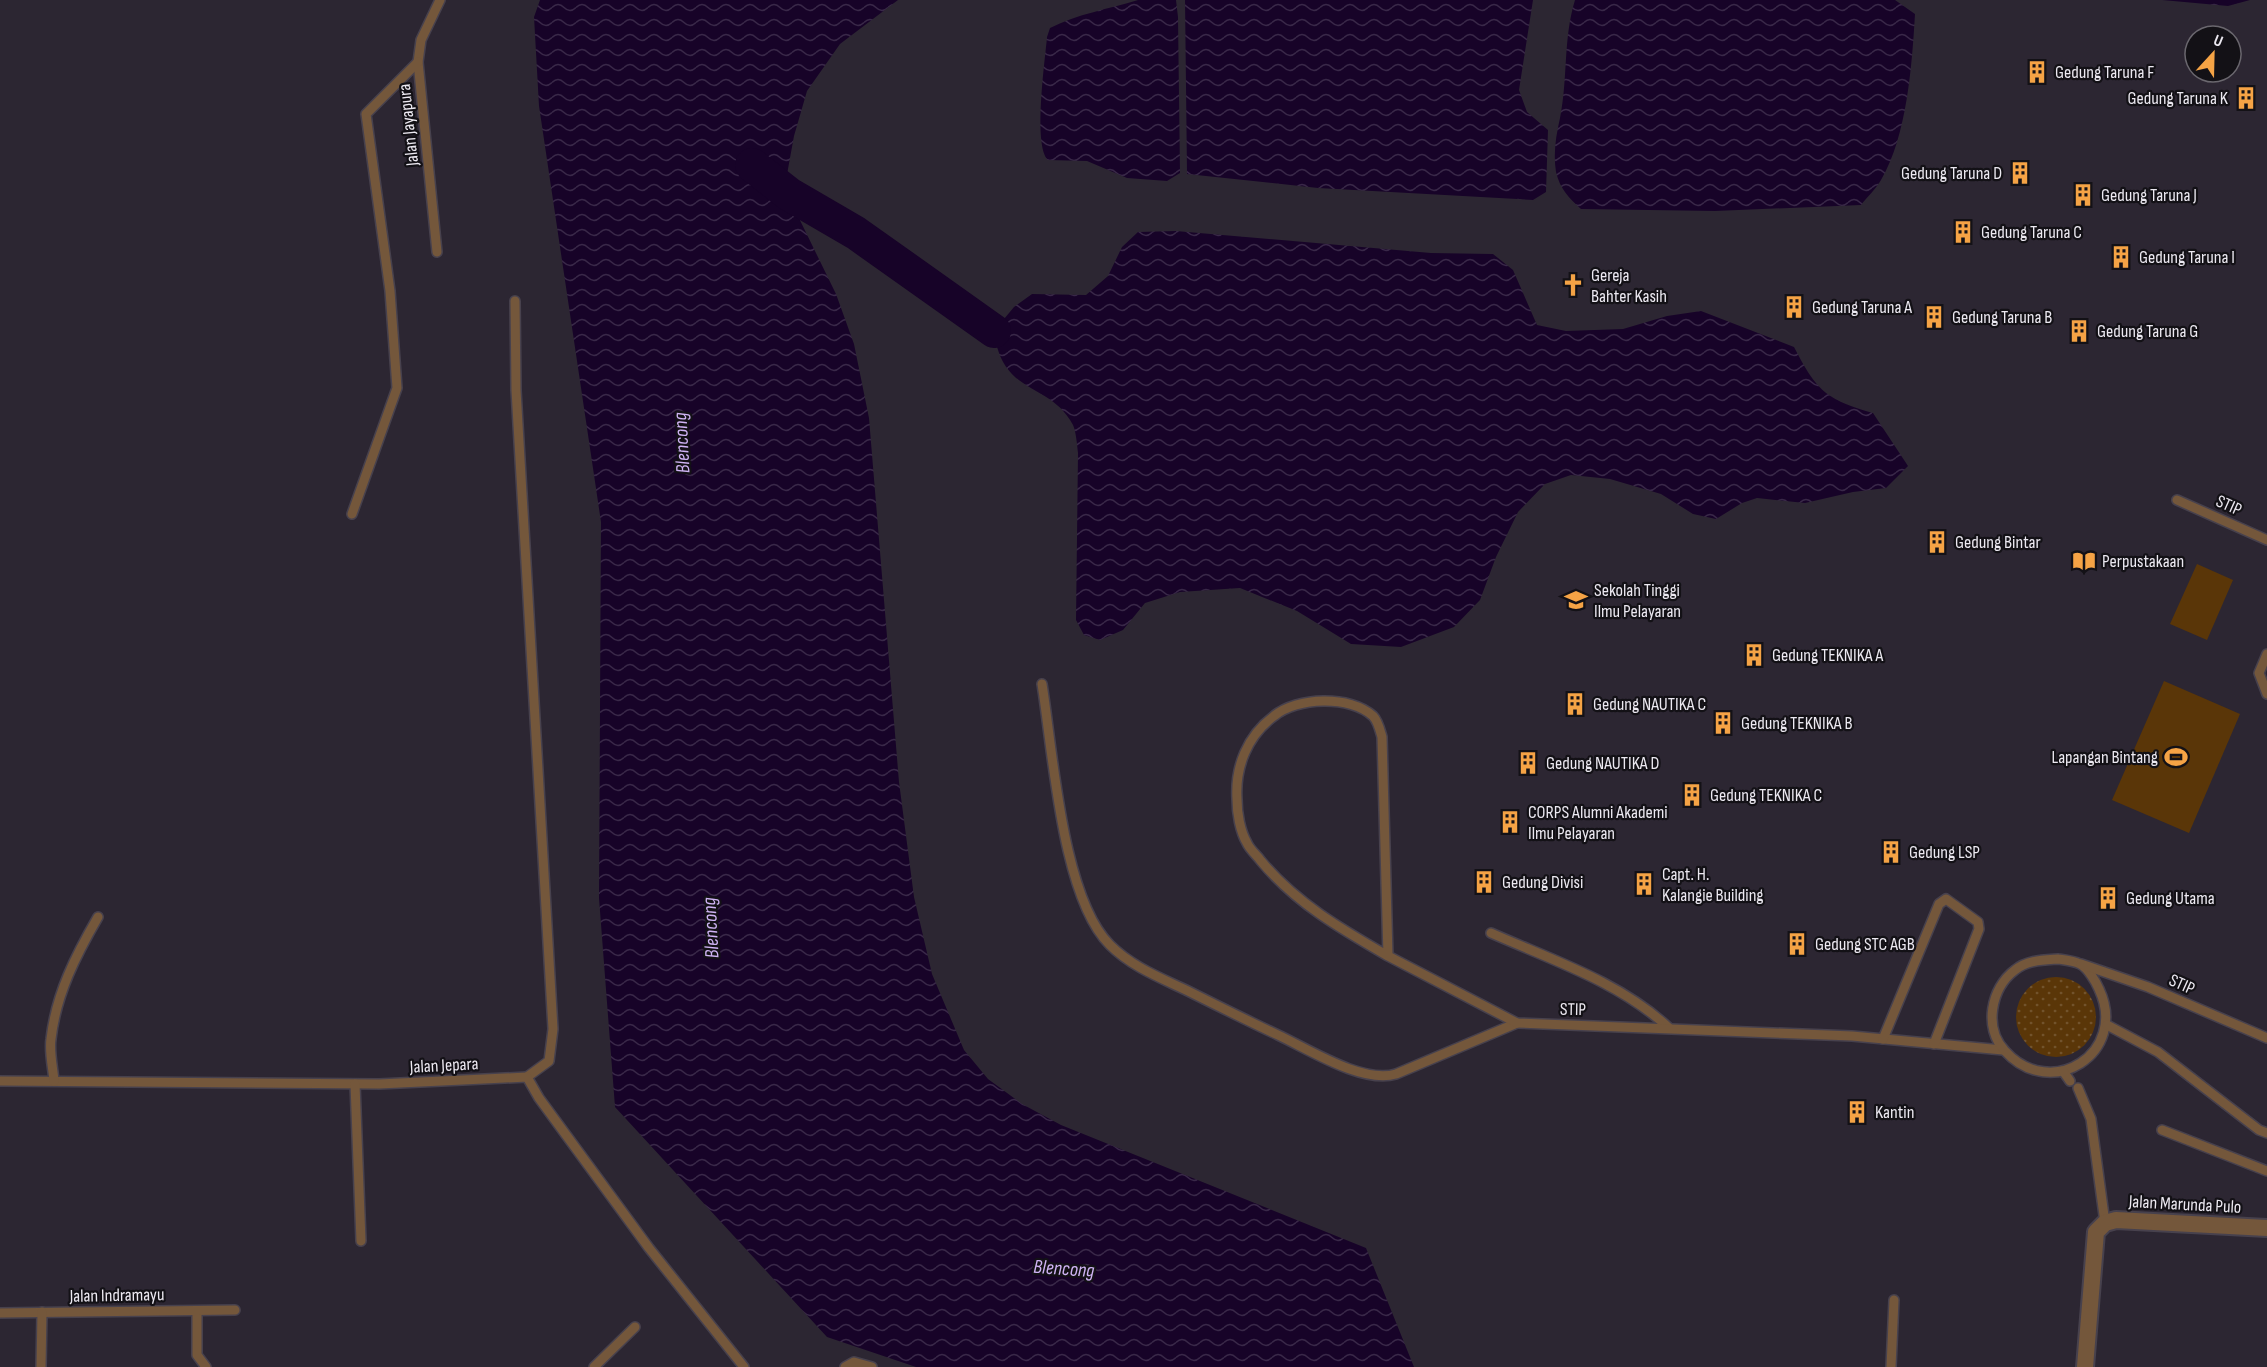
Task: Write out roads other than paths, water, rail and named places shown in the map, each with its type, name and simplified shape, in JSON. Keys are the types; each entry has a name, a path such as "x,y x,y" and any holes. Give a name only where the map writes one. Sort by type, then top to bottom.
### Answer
{"street":[{"name":"Jalan Marunda Pulo","path":"2085,1367 2096,1232 2105,1222 2116,1220 2267,1228"}],"lane":[{"name":"Jalan Jayapura","path":"437,252 418,62 421,40 440,0"},
{"path":"352,514 397,388 390,291 366,114 418,62"},
{"path":"515,301 517,402 553,1029 549,1061 527,1077 539,1098 649,1248 744,1367"},
{"name":"STIP","path":"2177,500 2267,540"},
{"path":"2267,654 2259,673 2267,694"},
{"path":"1042,684 1068,852 1077,886 1108,944 1130,961 1258,1026 1377,1078 1396,1074 1518,1023"},
{"name":"STIP","path":"1388,956 1382,737 1379,727 1374,717 1343,703 1317,701 1292,706 1274,716 1252,738 1243,754 1236,779 1237,810 1246,843 1273,875 1304,904 1388,956 1518,1023 1883,1039 2003,1050"},
{"path":"1883,1039 1940,904 1946,899 1978,922 1979,929 1934,1044"},
{"path":"54,1081 51,1040 62,991 74,958 98,916"},
{"path":"1491,933 1616,989 1647,1007 1669,1028"},
{"path":"2058,959 2081,964 2096,982 2106,1002 2107,1025 2099,1046 2084,1062 2063,1071 2041,1073 2020,1065 2003,1050 1993,1030 1992,1007 2000,986 2015,969 2035,960 2058,959"},
{"name":"STIP","path":"2081,964 2148,987 2267,1038"},
{"path":"2107,1025 2158,1052 2259,1130 2267,1133"},
{"path":"2063,1071 2070,1081"},
{"name":"Jalan Jepara","path":"0,1081 355,1084 527,1077"},
{"path":"355,1084 361,1241"},
{"path":"2078,1088 2091,1119 2105,1222"},
{"path":"2162,1130 2267,1171"},
{"path":"1891,1367 1894,1300"},
{"name":"Jalan Indramayu","path":"0,1313 235,1310"},
{"path":"197,1311 197,1355 206,1367"},
{"path":"41,1367 42,1312"},
{"path":"594,1367 635,1328"},
{"path":"845,1367 854,1362 872,1367"}],"water":[{"name":"Blencong","path":"540,0 898,0 840,44 807,91 794,136 786,180 795,210 836,294 854,344 869,418 899,782 914,897 932,974 964,1050 988,1079 1022,1104 1061,1125 1366,1248 1414,1367 916,1367 827,1337 615,1107 599,898 601,522 539,106 534,17"},
{"path":"1138,0 1176,0 1180,173 1167,181 1127,178 1087,161 1048,160 1041,138 1041,102 1047,37 1050,28 1082,15"},
{"path":"1185,0 1533,0 1519,90 1527,112 1548,130 1546,192 1533,200 1318,188 1187,174"},
{"path":"1575,0 1895,0 1915,14 1910,77 1897,143 1877,187 1861,205 1715,211 1581,209 1560,183 1555,158 1569,29"},
{"path":"2162,0 2250,0 2228,6"},
{"path":"1176,231 1431,253 1493,254 1513,270 1537,325 1566,331 1623,329 1667,316 1701,311 1794,347 1809,374 1824,391 1844,403 1873,413 1908,466 1886,488 1853,492 1805,503 1757,498 1742,503 1716,519 1693,514 1661,494 1610,479 1571,475 1545,484 1518,512 1496,557 1480,600 1454,627 1401,647 1351,644 1297,611 1240,588 1180,592 1145,603 1123,630 1100,640 1084,635 1076,620 1078,453 1074,428 1063,411 1052,401 1016,378 1006,367 999,352 994,331 1014,307 1032,294 1086,295 1108,276 1122,247 1138,232"}],"waterway":[{"path":"752,165 789,194 856,233 994,331"}],"place":[{"name":"Gedung Taruna F","path":"2037,72"},
{"name":"Gedung Taruna K","path":"2246,98"},
{"name":"Gedung Taruna D","path":"2020,173"},
{"name":"Gedung Taruna J","path":"2083,195"},
{"name":"Gedung Taruna C","path":"1963,232"},
{"name":"Gedung Taruna I","path":"2121,257"},
{"name":"Gereja Bahter Kasih","path":"1573,285"},
{"name":"Gedung Taruna A","path":"1794,307"},
{"name":"Gedung Taruna B","path":"1934,317"},
{"name":"Gedung Taruna G","path":"2079,331"},
{"name":"Gedung Bintar","path":"1937,542"},
{"name":"Perpustakaan","path":"2084,561"},
{"name":"Sekolah Tinggi Ilmu Pelayaran","path":"1576,600"},
{"name":"Gedung TEKNIKA A","path":"1754,655"},
{"name":"Gedung NAUTIKA C","path":"1575,704"},
{"name":"Gedung TEKNIKA B","path":"1723,723"},
{"name":"Lapangan Bintang","path":"2176,757"},
{"name":"Gedung NAUTIKA D","path":"1528,763"},
{"name":"Gedung TEKNIKA C","path":"1692,795"},
{"name":"CORPS Alumni Akademi Ilmu Pelayaran","path":"1510,822"},
{"name":"Gedung LSP","path":"1891,852"},
{"name":"Gedung Divisi","path":"1484,882"},
{"name":"Capt. H. Kalangie Building","path":"1644,884"},
{"name":"Gedung Utama","path":"2108,898"},
{"name":"Gedung STC AGB","path":"1797,944"},
{"name":"Kantin","path":"1857,1112"}]}
